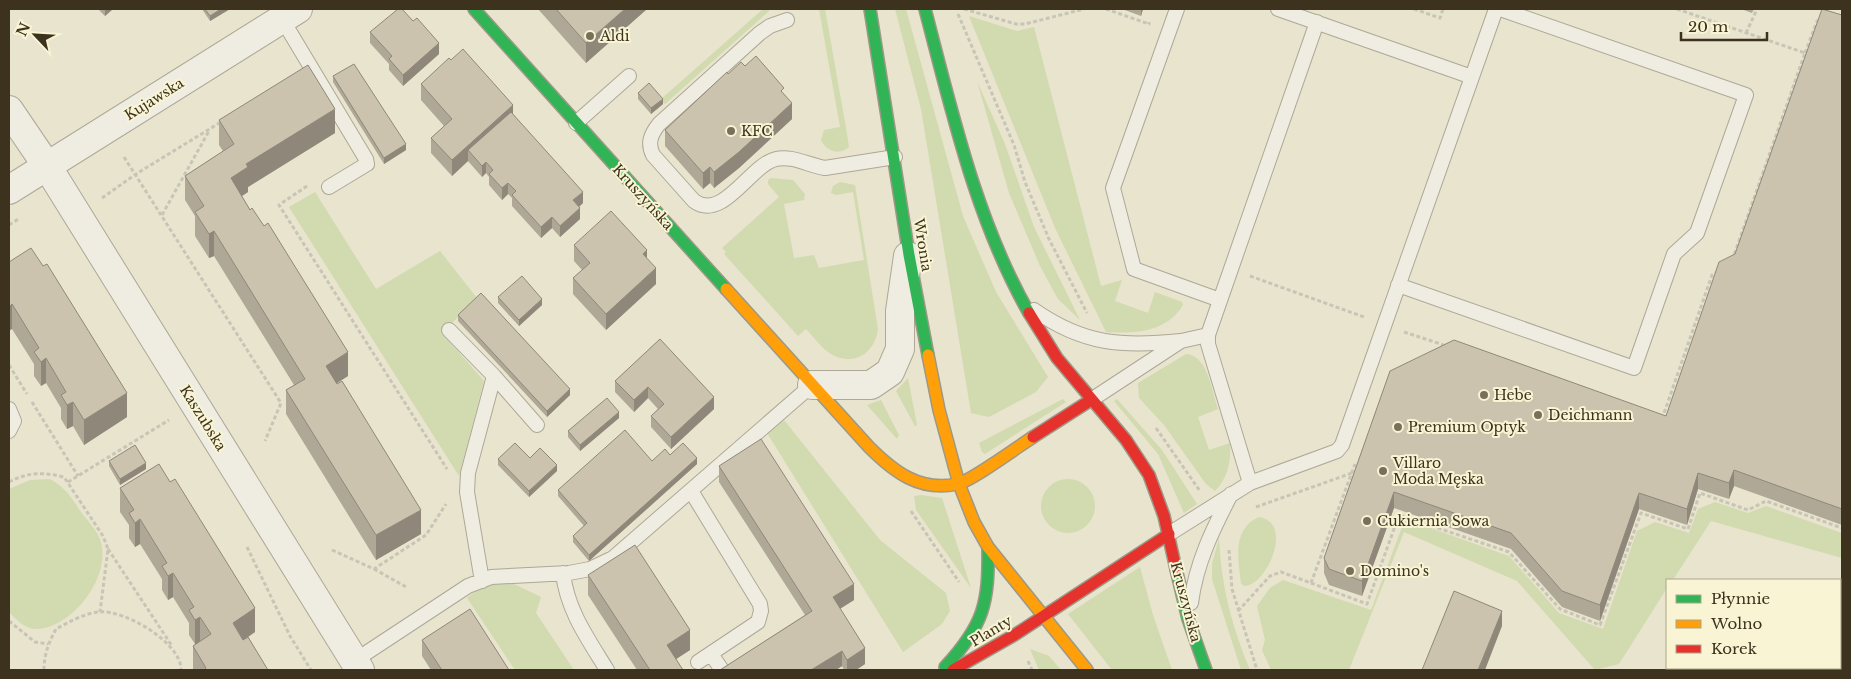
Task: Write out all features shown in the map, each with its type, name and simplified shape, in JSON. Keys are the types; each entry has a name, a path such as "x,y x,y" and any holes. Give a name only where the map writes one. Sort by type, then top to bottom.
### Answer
{"main road":[{"name":"Kruszyńska","path":"474,9 869,447 891,469 908,481 935,486 959,484"},
{"name":"Wronia","path":"870,9 895,157 909,255 939,410 959,484 974,522 988,547 1044,615"},
{"path":"925,9 979,200 1004,264 1022,302 1046,342 1091,400 959,484"},
{"name":"Kruszyńska","path":"1091,400 1112,421 1148,474 1158,496 1189,621 1206,670"},
{"name":"Planty","path":"953,670 1016,634 1168,534"},
{"name":"Planty","path":"942,670 975,632 987,601 988,547"},
{"path":"1044,615 1087,670"}],"street":[{"name":"Kujawska","path":"9,190 290,14"},
{"name":"Kaszubska","path":"9,110 47,166 357,666"},
{"path":"812,384 871,385 890,372 900,349 900,311 909,255"}],"lane":[{"path":"1177,9 1113,188 1134,269 1220,300"},
{"path":"1278,9 1472,77"},
{"path":"1168,534 1250,483 1337,451 1342,444 1496,9"},
{"path":"1398,285 1634,368 1674,254 1697,233 1746,95 1500,9"},
{"path":"290,14 366,158 367,164 329,187"},
{"path":"787,20 770,26 760,33 659,124 650,139 650,150 694,201 701,205 709,206 725,199 766,162 778,158 789,158 814,167 841,166 895,157"},
{"path":"1250,483 1208,344 1208,335 1317,22"},
{"path":"576,123 629,76"},
{"path":"1022,302 1048,320 1074,333 1111,344 1145,345 1181,341 1208,335"},
{"path":"449,330 494,376 537,425"},
{"path":"1091,400 1181,341"},
{"path":"482,580 468,492 468,473 494,376"},
{"path":"357,666 468,586 482,580 491,577 563,573 590,569 613,558 812,384"},
{"path":"9,409 14,421 12,429 9,431"},
{"path":"691,491 760,604 761,611 758,622 698,662"},
{"path":"1189,621 1193,587 1199,565 1211,532 1232,493"},
{"path":"563,573 565,594 570,608 607,670"},
{"path":"711,654 722,670"}],"path":[{"path":"956,9 1014,145 1025,182 1049,239 1094,327 1096,339"},
{"path":"964,9 1016,24 1025,24 1084,9"},
{"path":"1106,9 1149,24 1151,16"},
{"path":"1414,9 1440,18 1443,9"},
{"path":"1746,33 1757,9"},
{"path":"1805,54 1817,20 1825,24"},
{"path":"102,198 136,174 226,119"},
{"path":"162,216 209,130"},
{"path":"124,156 281,403 265,441"},
{"path":"311,183 279,205 447,470"},
{"path":"9,225 23,216"},
{"path":"1231,269 1405,331"},
{"path":"9,365 78,476"},
{"path":"164,411 174,428"},
{"path":"68,482 169,420"},
{"path":"9,482 23,475 42,472 64,477 103,536 108,549 175,650 181,670"},
{"path":"1251,509 1352,473"},
{"path":"908,481 905,500 915,518 961,584 972,595 987,601"},
{"path":"1311,583 1368,604 1400,515 1509,552 1560,610 1600,625 1641,513 1688,530 1700,493 1748,510 1766,501 1842,528"},
{"path":"374,569 426,535 447,503"},
{"path":"244,540 290,636 311,670"},
{"path":"100,612 105,586 108,549"},
{"path":"332,550 374,569 408,588"},
{"path":"44,670 44,659 48,644 56,629 77,619 100,612 124,616 161,638 175,650"},
{"path":"9,621 35,642 48,644"},
{"path":"1016,634 1025,647 1032,670"}],"green space":[{"path":"763,9 769,9 769,11 665,104 660,100"},
{"path":"819,9 825,9 849,147 837,152 826,147 821,140 824,130 840,127"},
{"path":"895,9 906,9 963,216 996,292 1048,377 1036,392 989,417 971,413 921,109"},
{"path":"969,16 1017,31 1034,27 1101,286 1122,280 1115,301 1148,313 1155,292 1182,302 1183,305 1168,321 1159,326 1139,331 1106,332 1055,228"},
{"path":"977,81 1005,144 1034,227 1080,320 1058,299 1040,266 1009,193"},
{"path":"771,178 793,180 805,194 804,200 784,204 794,258 814,255 819,268 864,260 853,192 836,195 831,193 833,186 840,182 855,185 878,329 873,345 862,355 848,359 840,358 827,352 806,329 798,336 724,254 726,252 722,248 779,197 768,184 768,180"},
{"path":"315,192 376,289 440,251 477,298 442,333 484,381 459,476 289,207"},
{"path":"1186,354 1193,356 1204,367 1218,409 1198,417 1209,450 1230,443 1228,469 1215,491 1206,484 1164,425 1139,398 1138,383"},
{"path":"908,378 917,425 915,426 896,391"},
{"path":"1063,399 1066,402 985,454 982,452 979,443"},
{"path":"1117,399 1162,450 1197,504 1184,513 1158,454 1114,401"},
{"path":"881,400 899,435 897,439 867,405"},
{"path":"784,420 880,540 946,593 950,611 942,624 903,652 767,433"},
{"path":"50,479 68,493 99,537 102,551 101,566 96,581 88,595 77,608 65,619 52,626 34,629 22,624 9,612 9,489 30,480"},
{"path":"1068,479 1078,481 1087,487 1093,496 1095,506 1093,516 1087,525 1078,531 1068,533 1058,531 1049,525 1043,516 1041,506 1043,496 1049,487 1058,481"},
{"path":"914,496 942,498 971,588 916,510"},
{"path":"1715,502 1748,513 1766,506 1842,533 1842,558 1711,521 1674,579 1666,579 1666,590 1619,664 1595,670 1517,581 1404,532 1349,670 1271,670 1262,650 1265,640 1257,606 1270,588 1283,580 1371,610 1405,519 1509,556 1559,613 1603,629 1637,531 1655,522 1689,533 1698,509"},
{"path":"1259,517 1270,522 1275,530 1276,542 1268,566 1261,576 1252,584 1244,586 1241,583 1239,546 1244,529 1250,522"},
{"path":"1219,538 1222,573 1228,606 1250,670 1241,670 1212,579 1212,564"},
{"path":"1140,567 1153,615 1172,670 1112,670 1068,614"},
{"path":"495,584 514,584 541,597 536,613 574,670 515,670 467,598 478,589"},
{"path":"1030,649 1049,656 1061,670 1039,670"}],"building":[{"path":"205,9 221,9 210,16"},
{"path":"398,9 402,9 413,21 417,18 439,43 403,75 389,59 392,56 370,32"},
{"path":"556,9 625,9 586,43"},
{"path":"1822,9 1842,15 1842,509 1734,470 1729,483 1698,473 1687,509 1639,493 1600,605 1562,591 1511,533 1394,492 1362,581 1329,569 1324,558 1390,371 1454,340 1666,416 1719,262 1735,254"},
{"path":"463,49 513,105 452,160 431,138 452,119 421,84 449,58 451,60"},
{"name":"KFC","path":"756,56 784,88 781,91 792,103 739,152 714,172 710,167 703,173 665,130 727,72 728,74 741,62 745,66"},
{"path":"354,64 406,144 384,158 333,76"},
{"path":"308,65 335,109 246,164 248,167 231,178 250,210 252,208 264,226 268,223 348,352 326,366 337,384 342,381 421,510 376,535 286,390 305,379 214,231 209,234 195,212 204,206 185,176 234,144 219,120"},
{"path":"649,83 663,99 651,108 638,93"},
{"path":"511,112 583,192 573,200 580,208 560,226 552,217 541,227 512,195 516,191 508,183 502,188 489,174 493,170 486,162 482,166 468,150"},
{"path":"611,211 647,250 643,254 656,268 606,314 573,278 590,263 574,245"},
{"path":"31,248 43,266 47,264 127,393 84,420 73,402 67,405 61,395 66,392 46,358 41,362 34,352 39,348 12,304 9,307 9,262"},
{"path":"522,276 542,299 519,320 498,297"},
{"path":"481,293 570,389 547,411 458,315"},
{"path":"660,339 714,397 671,437 651,416 664,404 648,387 634,400 615,381"},
{"path":"607,398 619,412 580,445 568,431"},
{"path":"625,430 652,461 665,449 670,455 683,443 697,458 589,555 573,536 587,523 558,490"},
{"path":"761,439 854,584 833,597 865,648 847,660 842,651 811,670 720,670 812,611 719,466"},
{"path":"515,443 530,458 540,448 557,465 529,491 498,459"},
{"path":"135,445 146,463 120,479 109,461"},
{"path":"159,464 170,482 175,479 255,608 233,623 243,640 248,637 268,670 204,670 206,668 193,646 211,634 200,617 195,620 189,610 194,607 173,573 168,576 162,566 167,563 140,519 135,523 129,513 134,510 120,488"},
{"path":"635,545 690,630 667,645 683,670 650,670 588,575"},
{"path":"1454,591 1502,611 1478,670 1422,670"},
{"path":"470,609 509,670 442,670 422,640"}],"traffic: fast":[{"path":"474,9 726,289"},
{"path":"870,9 909,255 928,355"},
{"path":"925,9 967,165 994,241 1029,313"},
{"path":"945,667 968,638 982,612 987,583 988,547"},
{"path":"1176,569 1188,619 1206,670"}],"traffic: slow":[{"path":"726,289 869,447 898,472 909,478 931,485 957,484 983,471 1033,437"},
{"path":"928,355 939,410 959,484 974,522 988,547 1087,670"}],"traffic: jam":[{"path":"1029,313 1057,358 1126,440 1149,475 1164,516 1176,569"},
{"path":"1033,437 1091,400"},
{"path":"953,670 1016,634 1169,534"}],"place":[{"name":"Aldi","path":"590,36"},
{"name":"KFC","path":"731,131"},
{"name":"Hebe","path":"1484,395"},
{"name":"Deichmann","path":"1538,415"},
{"name":"Premium Optyk","path":"1398,427"},
{"name":"Villaro Moda Męska","path":"1383,471"},
{"name":"Cukiernia Sowa","path":"1367,521"},
{"name":"Domino's","path":"1350,571"}]}
